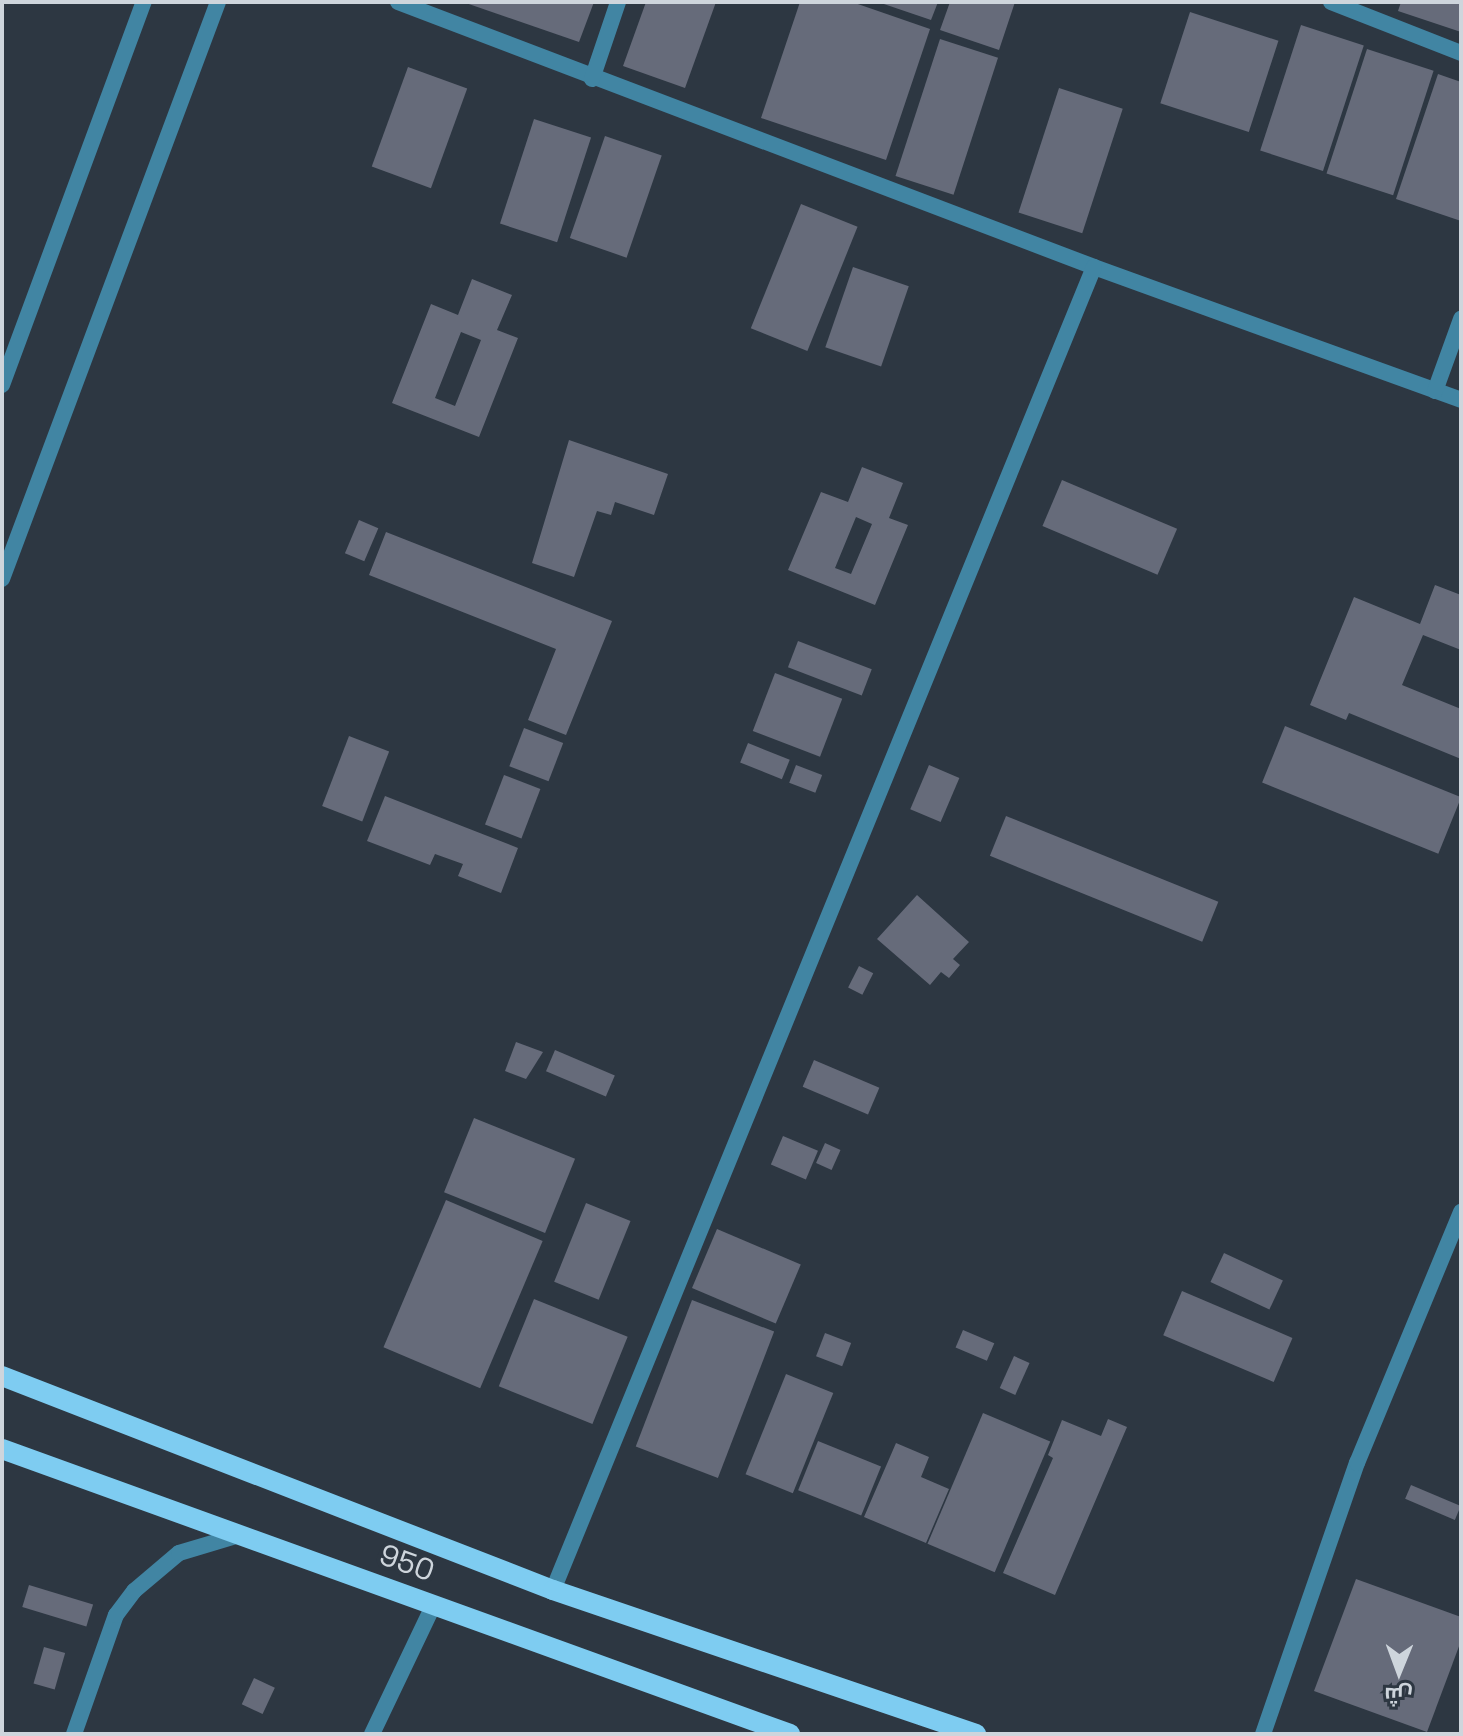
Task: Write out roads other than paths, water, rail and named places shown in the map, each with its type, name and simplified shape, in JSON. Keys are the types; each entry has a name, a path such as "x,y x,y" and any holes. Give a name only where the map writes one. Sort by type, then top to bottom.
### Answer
{"main road":[{"name":"950","path":"2,1376 553,1590 976,1734"},
{"name":"950","path":"2,1449 790,1734"}],"street":[{"path":"2,385 144,2"},
{"path":"2,579 218,2"},
{"path":"398,2 592,79 1094,267 1461,400"},
{"path":"592,79 618,2"},
{"path":"1331,2 1461,53"},
{"path":"553,1590 1094,267"},
{"path":"1435,391 1461,319"},
{"path":"1263,1734 1357,1463 1461,1212"},
{"path":"74,1734 116,1615 134,1591 179,1553 236,1536"},
{"path":"372,1734 434,1604"}]}
